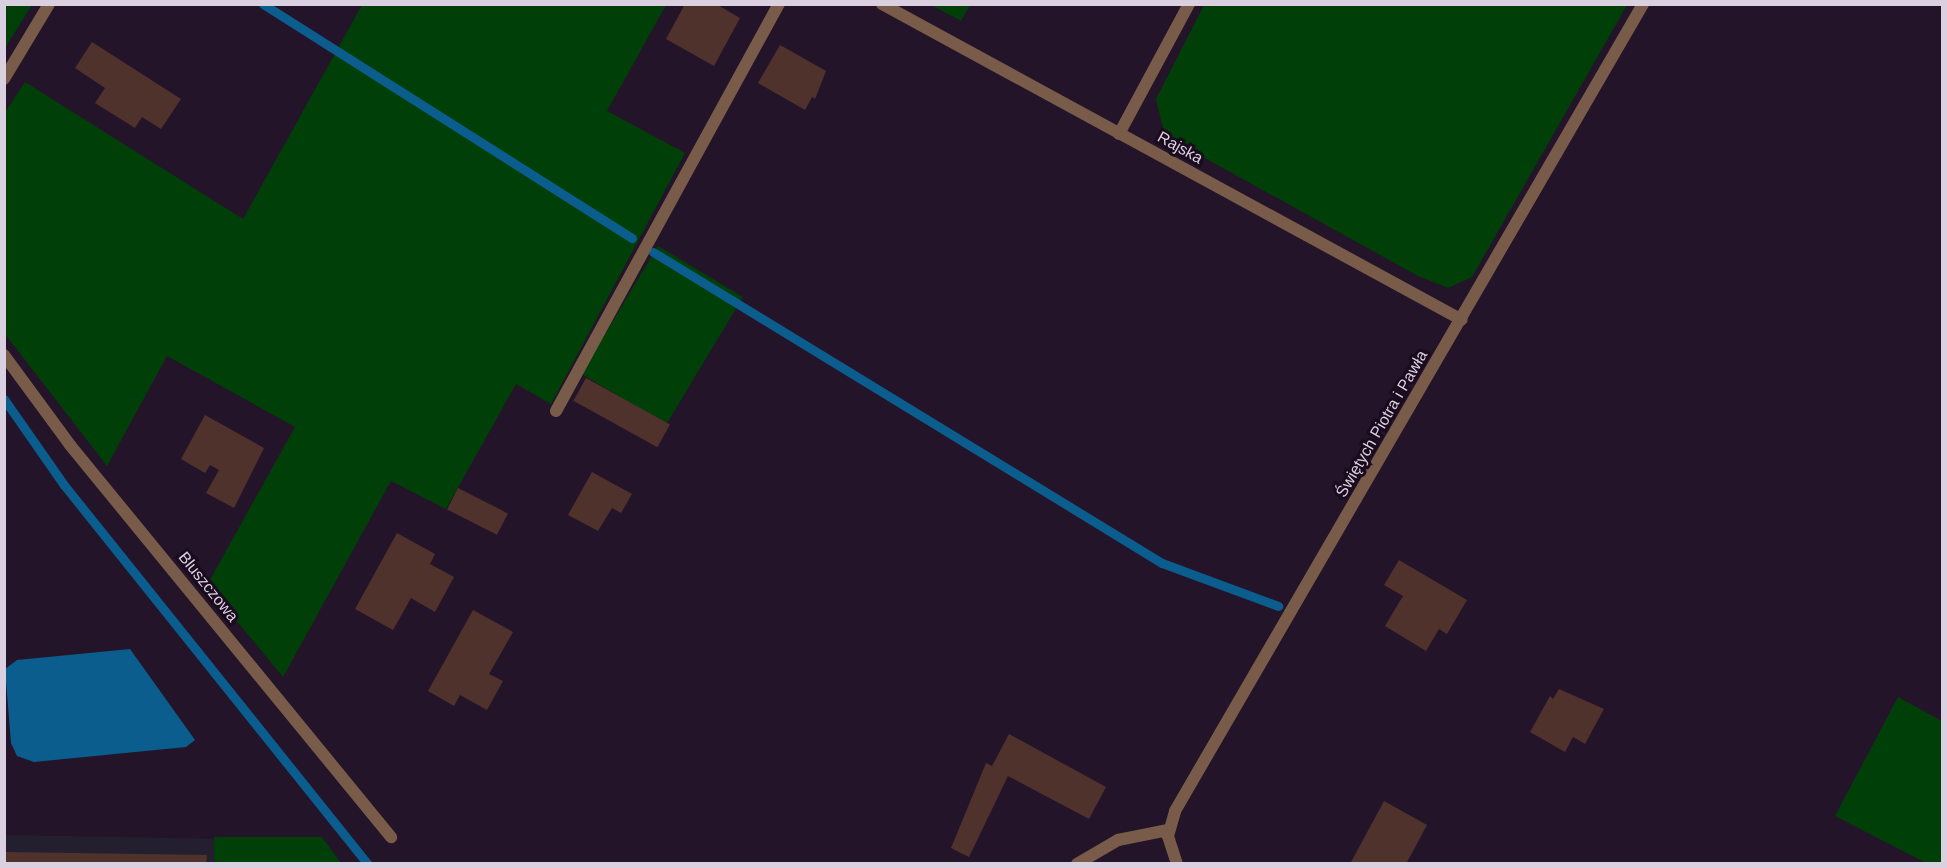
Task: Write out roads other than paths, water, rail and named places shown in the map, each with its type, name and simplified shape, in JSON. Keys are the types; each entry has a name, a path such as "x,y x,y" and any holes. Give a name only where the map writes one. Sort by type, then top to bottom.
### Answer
{"street":[{"path":"4,79 49,4"},
{"path":"556,411 778,4"},
{"name":"Rajska","path":"882,4 1462,320"},
{"path":"1119,134 1189,4"},
{"name":"Świętych Piotra i Pawła","path":"1168,830 1642,4"},
{"name":"Bluszczowa","path":"4,355 70,445 392,837"},
{"path":"1077,864 1118,840 1168,830 1177,864"}],"water":[{"path":"130,649 195,740 186,747 34,762 17,756 11,743 5,669 17,660"}],"waterway":[{"path":"263,4 632,238"},
{"path":"653,252 1162,563 1278,606"},
{"path":"4,399 64,485 368,864"}]}
